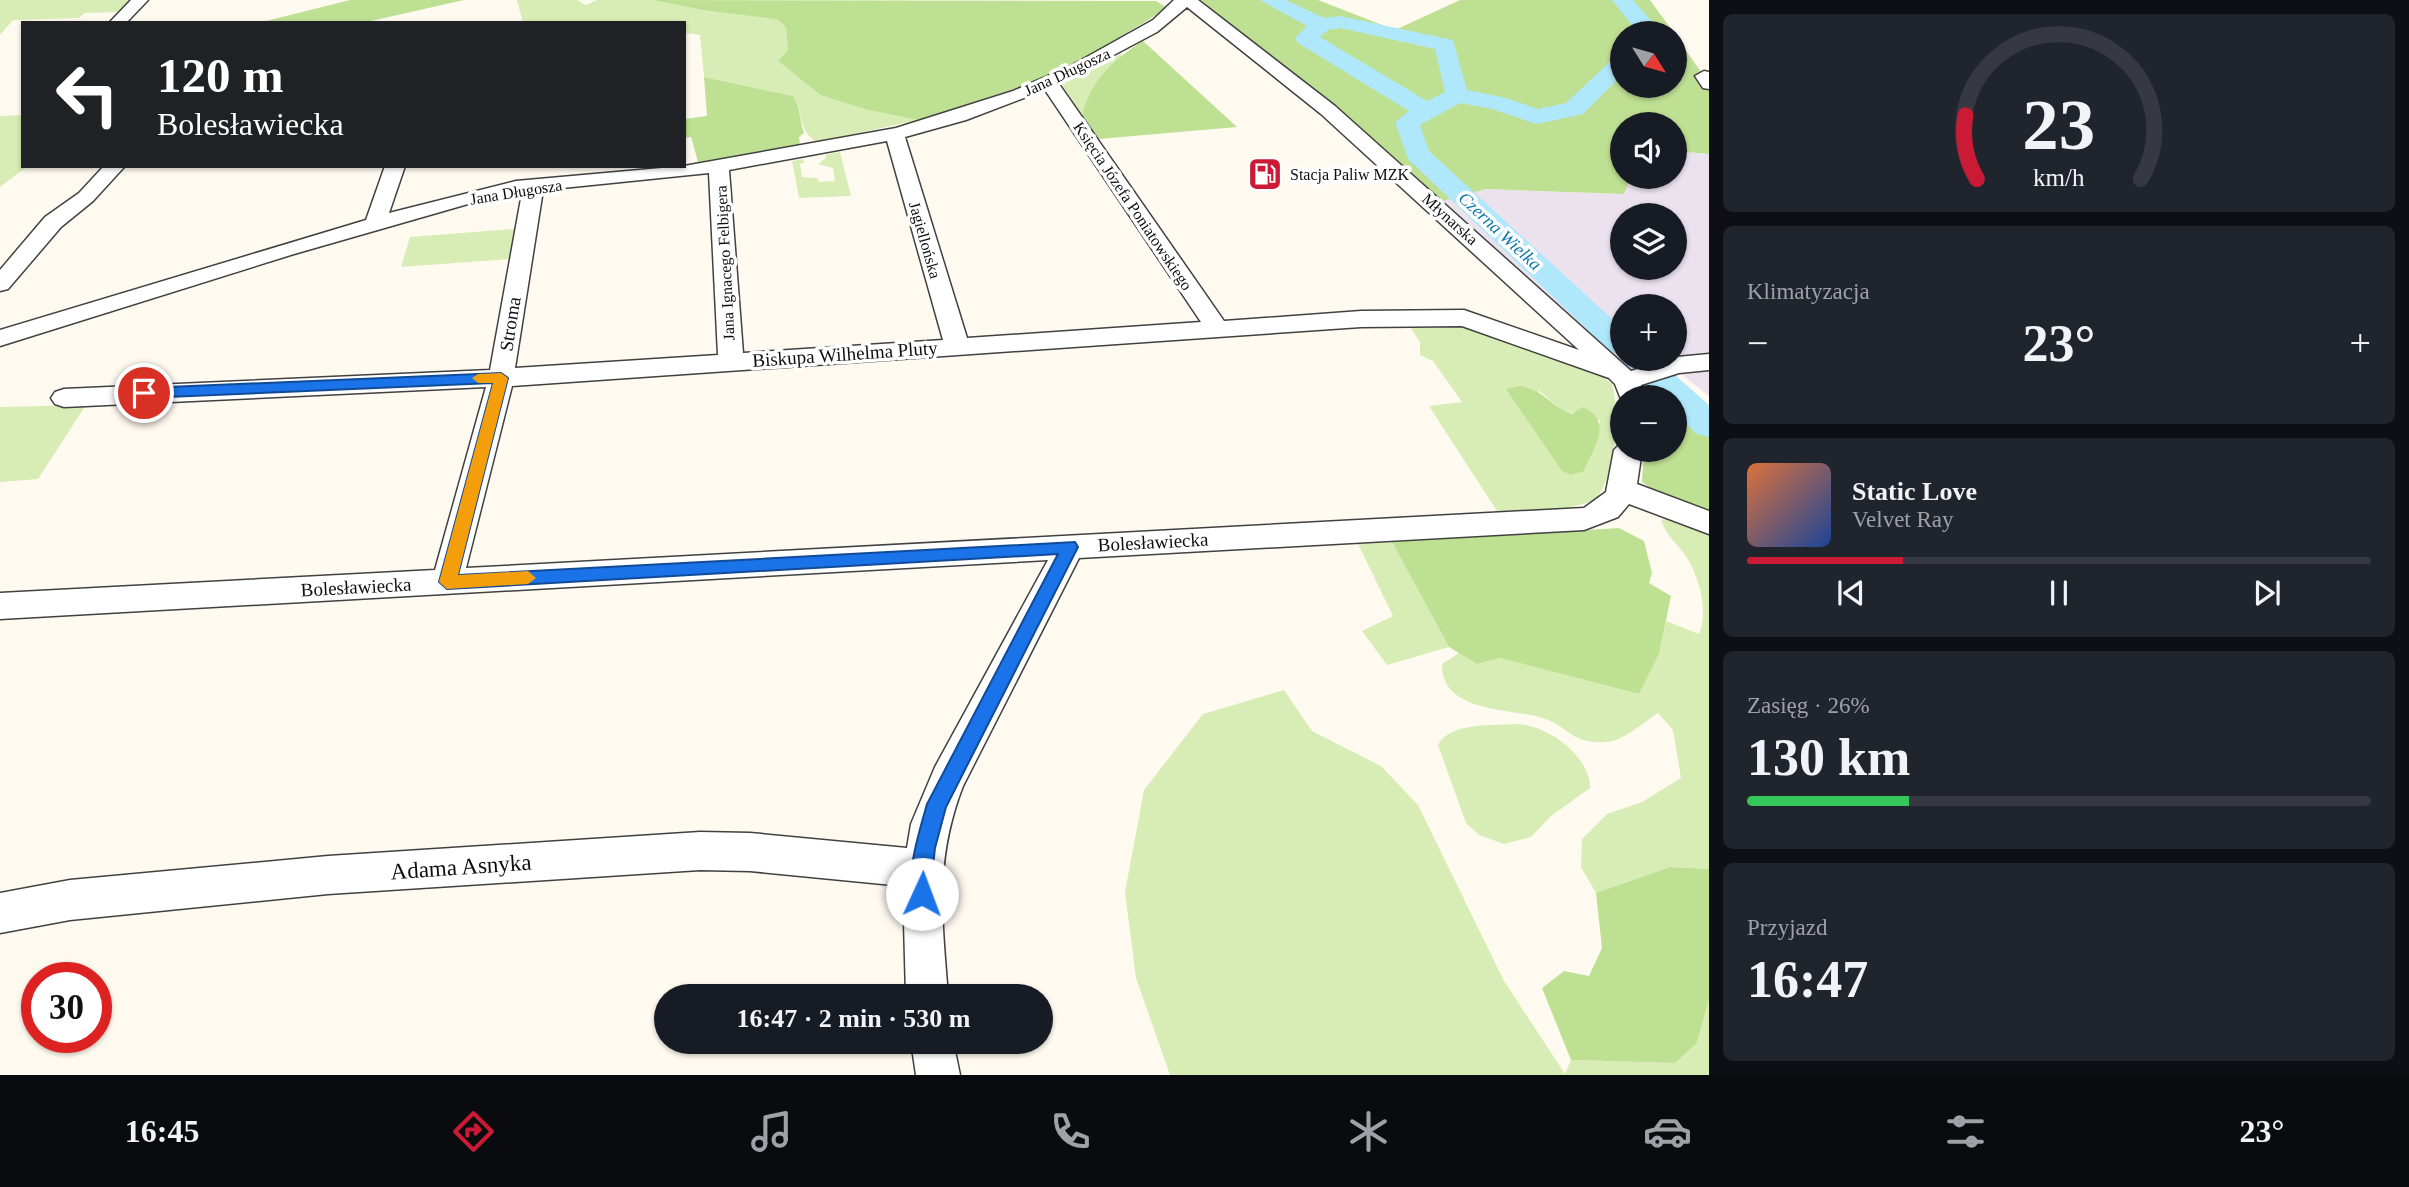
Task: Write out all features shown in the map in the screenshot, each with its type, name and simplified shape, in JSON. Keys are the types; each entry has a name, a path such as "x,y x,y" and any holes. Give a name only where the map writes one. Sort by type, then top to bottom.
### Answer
{"street":[{"path":"119,21 141,0"},
{"name":"Jana Długosza","path":"686,167 719,165 894,133 976,110 1049,83 1143,33 1180,7 1182,0"},
{"name":"Młynarska","path":"1188,0 1328,110 1526,286 1629,382"},
{"name":"Księcia Józefa Poniatowskiego","path":"1049,83 1217,328"},
{"name":"Jagiellońska","path":"894,133 957,347"},
{"name":"Jana Ignacego Felbigera","path":"719,165 731,362"},
{"path":"0,284 52,222 86,197 113,168"},
{"path":"375,224 394,168"},
{"name":"Jana Długosza","path":"0,338 191,275 497,191 622,172 677,168"},
{"name":"Stroma","path":"447,582 501,378 533,187"},
{"name":"Biskupa Wilhelma Pluty","path":"64,398 501,378 1361,319 1464,318 1629,382"},
{"path":"1629,382 1677,365 1709,362"},
{"path":"1626,462 1622,490 1709,523"},
{"name":"Bolesławiecka","path":"0,606 1584,519 1614,505 1622,490"},
{"path":"926,984 922,869 930,824 948,779 1070,547"},
{"name":"Adama Asnyka","path":"0,913 70,900 328,875 699,851 750,852 922,869"},
{"path":"935,1054 938,1075"}],"shaded area":[{"path":"1687,152 1709,154 1709,396 1677,371 1687,371 1687,294 1610,294 1610,364 1432,204 1486,189 1623,194 1625,189 1687,189"}],"green space":[{"path":"0,0 131,0 119,12 85,13 79,18 13,20 0,35"},
{"path":"350,0 464,0 371,21 266,21"},
{"path":"517,0 577,0 586,5 597,0 652,0 702,10 777,18 786,27 788,50 778,61 820,95 919,120 816,142 803,125 793,96 704,77 700,35 686,33 686,21 522,21"},
{"path":"652,0 1156,1 1168,8 1083,59 1032,83 919,120 869,110 820,95 778,61 788,50 786,27 777,19 702,10"},
{"path":"1201,0 1318,0 1395,30 1460,0 1650,0 1665,21 1610,21 1610,98 1687,98 1687,52 1709,83 1709,154 1687,152 1687,112 1610,112 1610,189 1626,189 1624,194 1486,189 1432,204"},
{"path":"1143,41 1237,127 1099,139 1082,116 1085,104 1097,82 1113,63"},
{"path":"1123,53 1094,87 1082,116 1062,85"},
{"path":"704,77 793,96 804,133 799,137 800,146 698,162 691,137 686,138 686,119 707,116"},
{"path":"21,115 21,168 25,168 0,187 0,116"},
{"path":"840,152 851,196 799,198 792,161 803,159 805,162 800,164 802,177 817,178 819,182 835,181 833,168 818,164 826,158 825,155"},
{"path":"514,229 510,259 401,267 410,237"},
{"path":"1448,321 1601,375 1612,384 1611,462 1601,492 1594,501 1564,509 1497,511 1429,406 1462,402 1433,361 1420,355 1420,342 1408,324","holes":["1537,389 1563,411 1600,420 1597,442 1584,471"]},
{"path":"1520,386 1536,391 1572,414 1583,407 1598,420 1599,435 1584,471 1571,475 1562,471 1506,389"},
{"path":"86,405 38,479 0,482 0,407"},
{"path":"1687,414 1709,433 1709,516 1663,497 1642,482 1643,462 1687,462"},
{"path":"1673,517 1709,529 1709,869 1670,867 1596,893 1581,867 1582,839 1607,814 1642,802 1681,778 1673,730 1658,713 1619,739 1606,742 1584,740 1551,721 1480,706 1465,700 1453,692 1445,680 1442,664 1459,653 1477,664 1500,658 1639,694 1659,654 1666,621 1699,634 1702,625 1703,603 1694,570 1661,520"},
{"path":"1619,528 1644,541 1652,573 1649,583 1671,596 1659,654 1639,694 1500,658 1477,664 1449,647 1392,542"},
{"path":"1392,542 1449,647 1387,665 1362,631 1393,616 1358,544"},
{"path":"1284,690 1312,731 1381,766 1418,805 1504,981 1565,1074 1571,1060 1675,1063 1697,1043 1709,999 1709,1075 1170,1075 1136,978 1125,892 1144,790 1203,714"},
{"path":"1518,724 1542,730 1565,744 1583,764 1590,788 1551,816 1531,837 1504,844 1479,835 1466,823 1438,745 1444,737 1463,728"},
{"path":"1670,867 1709,869 1709,999 1697,1043 1675,1063 1571,1060 1542,988 1564,971 1589,976 1602,948 1596,893"}],"waterway":[{"name":"Czerna Wielka","path":"1270,0 1321,25"},
{"name":"Czerna Wielka","path":"1622,0 1640,21"},
{"name":"Czerna Wielka","path":"1321,25 1340,22 1445,45 1457,95"},
{"name":"Czerna Wielka","path":"1321,25 1306,38 1426,111"},
{"name":"Czerna Wielka","path":"1457,95 1498,103 1536,117 1574,109 1610,74"},
{"name":"Czerna Wielka","path":"1457,95 1407,122 1417,154 1610,334"},
{"name":"Czerna Wielka","path":"1650,371 1709,425"}],"slow traffic":[{"path":"478,378 501,378 447,582 528,578"}],"place":[{"name":"Stacja Paliw MZK","path":"1265,174"}],"route":[{"path":"144,393 422,379 501,378 447,582 1070,547 937,804 925,848 922,894"}]}
